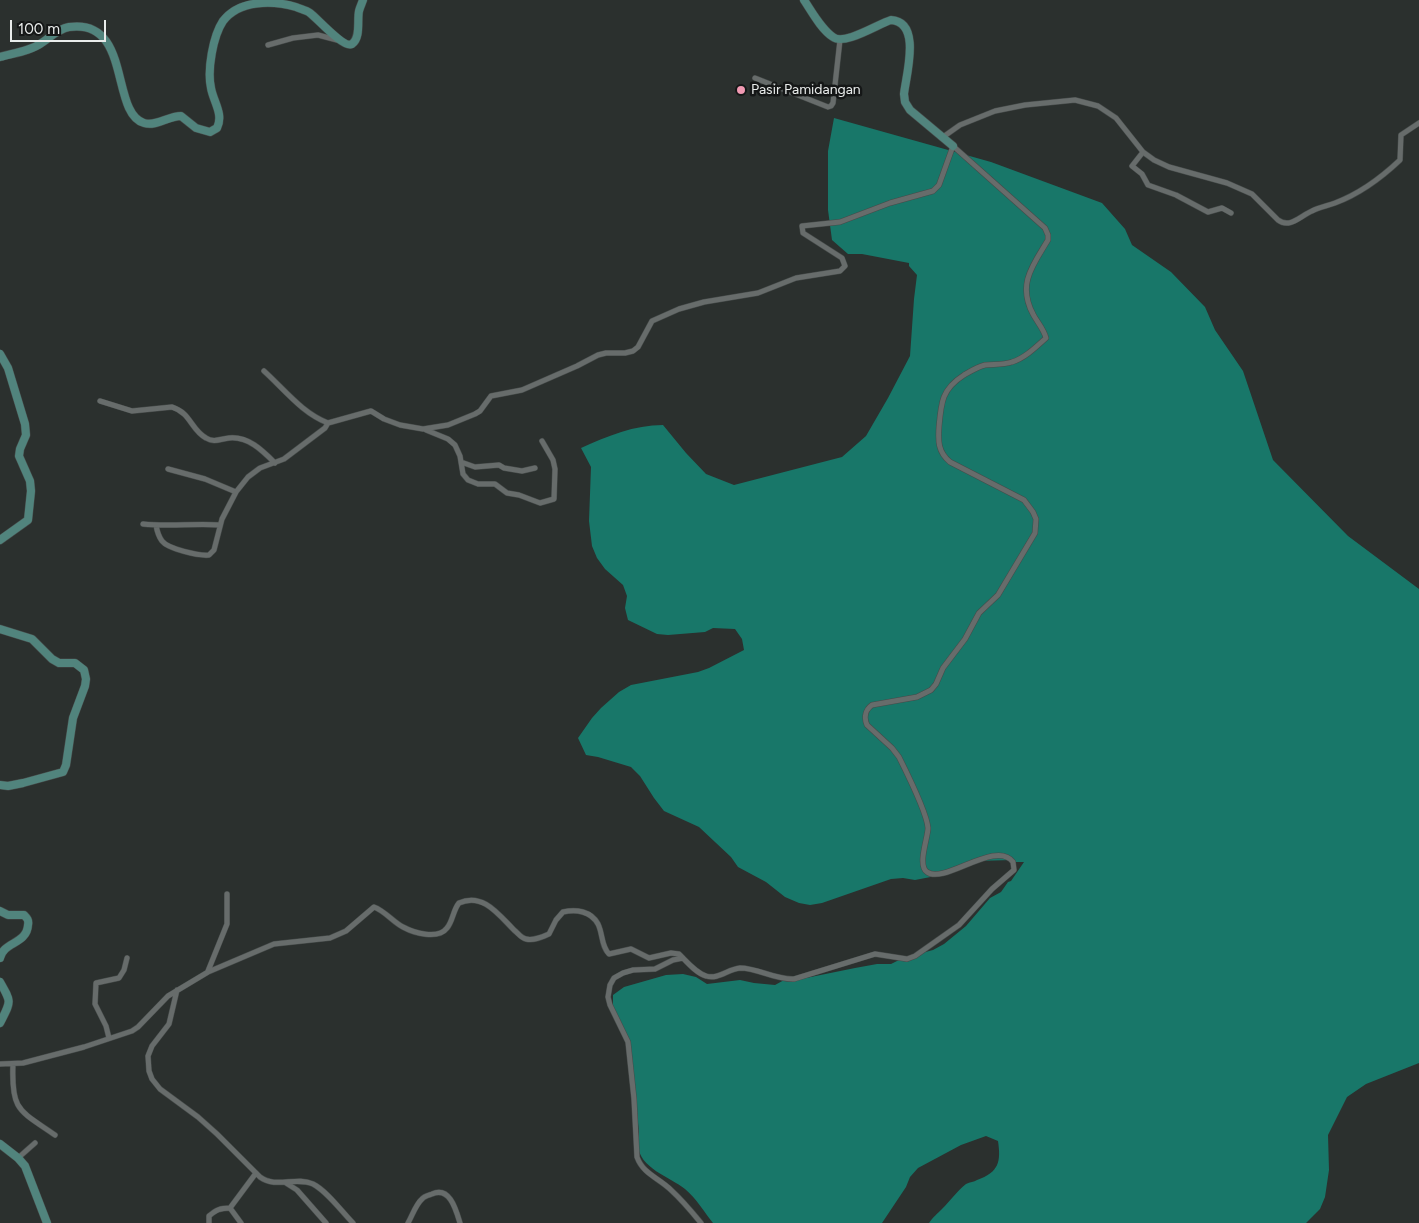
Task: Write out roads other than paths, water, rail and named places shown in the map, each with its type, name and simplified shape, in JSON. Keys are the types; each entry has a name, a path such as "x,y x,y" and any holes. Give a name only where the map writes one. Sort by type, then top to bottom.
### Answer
{"street":[{"path":"268,45 293,38 318,35 350,44 353,43 363,0"},
{"path":"0,1064 13,1064 84,1047 132,1031 160,1002 208,972 274,944 330,938 339,935 374,908 403,927 416,932 438,934 447,928 459,903 470,899 485,903 492,908 525,939 549,934 556,920 563,912 581,911 588,914 598,925 609,954 631,949 649,958 671,953 679,954 695,969 708,977 718,976 734,969 742,968 786,979 800,978 875,954 909,959 935,944 960,925 992,889 1014,870 1011,859 993,856 941,875 935,876 927,872 924,867 923,858 928,831 926,819 899,757 867,725 865,720 868,709 872,705 917,697 930,690 936,684 943,668 965,639 979,613 998,595 1033,538 1036,528 1033,512 1024,500 950,462 945,457 939,447 941,406 949,387 957,379 977,367 1009,363 1017,360 1046,337 1031,312 1026,282 1049,236 1029,213 910,110 905,102 904,94 911,44 907,31 902,24 891,20 857,35 840,40 831,36 804,0"},
{"path":"0,57 26,50 61,30 83,27 104,37 114,56 129,106 140,122 146,124 156,123 181,116 196,128 210,132 217,128 220,117 211,88 209,74 211,58 223,20 236,7 263,1 280,2 309,12 342,41"},
{"path":"755,78 831,106 833,103 840,40"},
{"path":"943,137 960,125 995,111 1025,104 1075,100 1098,106 1116,118 1143,152 1168,167 1227,183 1252,194 1278,220 1282,223 1290,224 1313,210 1334,204 1358,193 1384,174 1400,160 1401,136 1419,123"},
{"path":"423,429 448,425 465,418 480,411 491,396 522,390 598,355 633,351 638,347 652,321 679,309 704,302 767,291 791,280 840,271 845,266 842,258 803,233 802,226 840,222 890,202 933,191 939,185 953,146"},
{"path":"1143,152 1132,166 1142,174 1148,185 1176,195 1208,212 1222,208 1231,213"},
{"path":"0,354 13,383 25,424 26,435 19,456 22,465 30,477 31,491 28,520 0,540"},
{"path":"264,371 297,404 316,418 328,423 371,411 384,419 400,425 423,429 448,439 455,445 460,456 463,474 472,482 495,484 507,493 519,495 540,503 554,499 555,487 554,463 542,441"},
{"path":"100,401 132,411 172,407 178,409 188,416 198,430 208,439 213,441 228,438 243,439 262,451 275,463"},
{"path":"156,525 160,538 166,545 209,555 214,550 220,525 236,492 248,477 260,468 284,459 325,428 328,423"},
{"path":"461,462 475,467 499,465 504,468 522,471 535,468"},
{"path":"168,469 206,479 236,492"},
{"path":"144,524 220,525"},
{"path":"0,629 35,640 42,650 55,661 75,663 84,670 86,679 73,718 66,765 63,772 23,783 8,786 0,785"},
{"path":"208,972 227,924 227,894"},
{"path":"0,911 8,915 24,915 28,920 26,934 19,941 4,950 0,958"},
{"path":"109,1038 106,1026 95,1004 96,983 119,978 124,970 127,958"},
{"path":"683,958 673,960 655,969 633,970 623,973 614,978 610,985 608,997 628,1042 634,1099 637,1157 639,1162 647,1173 670,1189 701,1223"},
{"path":"0,982 10,1002 0,1023"},
{"path":"177,990 169,1024 152,1046 148,1056 149,1071 152,1079 160,1089 198,1117 266,1181 313,1184 352,1223"},
{"path":"13,1064 12,1087 17,1105 22,1113 55,1135"},
{"path":"18,1158 35,1143"},
{"path":"0,1144 25,1166 47,1223"},
{"path":"230,1208 256,1173"},
{"path":"284,1182 297,1190 326,1223"},
{"path":"408,1223 421,1199 440,1192 449,1196 452,1200 460,1223"},
{"path":"209,1223 209,1216 215,1211 222,1208 230,1208"},
{"path":"230,1208 241,1223"}],"place":[{"name":"Pasir Pamidangan","path":"741,90"}]}
